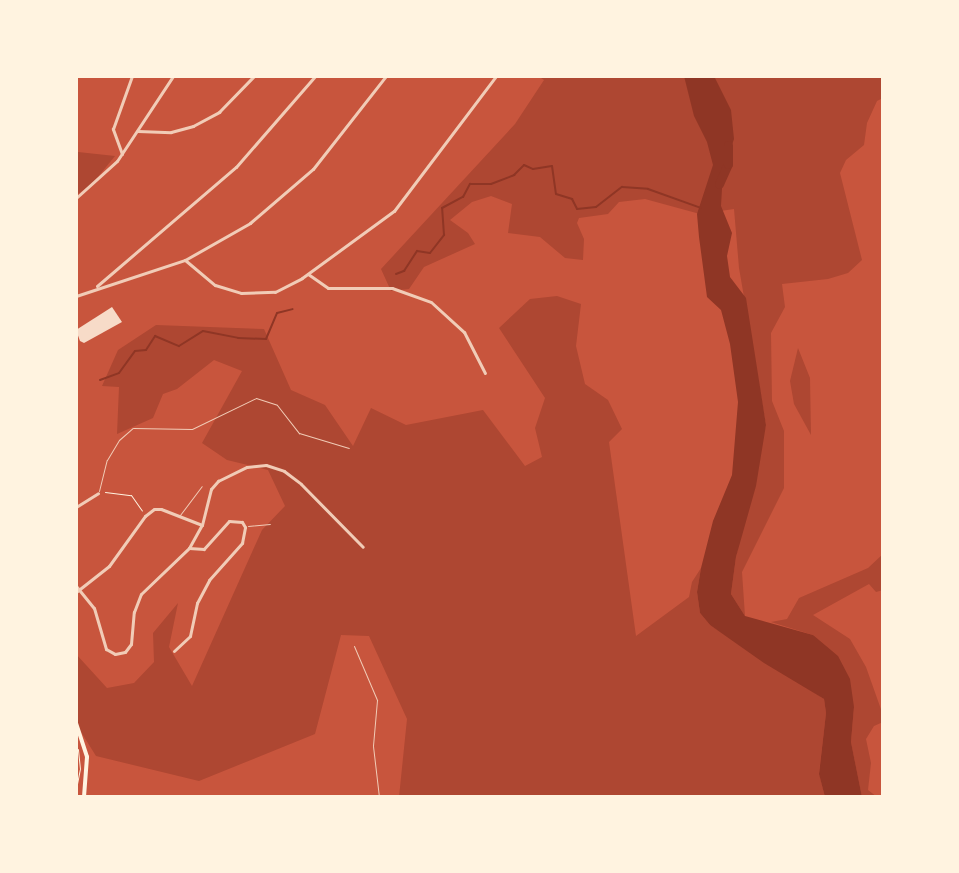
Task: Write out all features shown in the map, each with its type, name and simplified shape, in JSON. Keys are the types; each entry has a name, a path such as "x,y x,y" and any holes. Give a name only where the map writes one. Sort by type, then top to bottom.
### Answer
{"main road":[{"path":"76,723 87,757 84,797"}],"street":[{"path":"122,154 113,129 132,76"},
{"path":"76,198 105,176 173,76"},
{"path":"138,131 171,132 193,126 219,112 254,76"},
{"path":"97,288 122,262 236,167 315,76"},
{"path":"76,296 185,260 250,223 288,194 320,161 386,76"},
{"path":"185,260 215,285 247,294 275,292 308,274 394,211 496,76"},
{"path":"308,274 330,289 392,288 431,302 464,332 485,373"},
{"path":"202,525 157,508 145,516 112,563 77,589 94,608 106,649 122,653 131,644 134,612 141,594 189,548 202,525 211,489 218,481 247,467 266,465 301,484 363,547"},
{"path":"76,507 98,493"},
{"path":"174,651 190,636 197,603 209,580 242,543 245,527 238,520 229,521 204,549 189,548"},
{"path":"350,544 356,538"}],"lane":[{"path":"98,493 107,460 119,440 133,428 192,429 256,398 272,401 299,433 349,448"},
{"path":"178,516 202,486"},
{"path":"245,527 270,524"},
{"path":"354,646 377,700 373,746 379,797"}],"path":[{"path":"98,493 131,495 145,516"},
{"path":"76,742 80,769 76,789"}],"shaded area":[{"path":"538,76 883,76 883,98 877,101 867,123 864,145 846,160 840,173 862,260 848,273 828,279 782,284 785,307 771,333 772,401 784,431 784,488 742,572 745,616 731,594 736,557 766,425 739,268 734,209 700,214 645,199 619,202 608,214 579,218 577,223 584,239 583,260 565,258 540,237 508,233 512,204 491,196 472,202 450,220 468,233 475,244 424,267 409,289 391,291 381,269 515,124 544,80"},
{"path":"684,76 714,76 731,110 734,139 723,171 721,206 732,233 727,256 730,277 746,298 766,425 756,486 736,557 731,594 745,616 813,635 838,656 850,679 854,707 851,742 862,797 825,797 819,774 826,713 824,699 764,663 710,625 700,613 697,592 701,568 713,521 732,475 738,402 730,344 721,310 707,297 699,237 697,214 713,165 707,142 694,116"},
{"path":"78,152 115,156 93,183 78,194"},
{"path":"557,296 581,304 576,346 585,384 608,400 622,429 609,442 636,636 689,597 692,582 701,568 697,592 700,613 710,625 824,699 826,713 819,773 825,797 399,797 407,719 369,636 341,635 315,734 199,781 96,756 76,724 76,654 107,688 134,683 154,662 153,633 178,603 169,647 192,686 262,530 285,506 268,470 227,460 202,443 242,371 214,360 177,389 163,394 153,418 117,434 119,387 102,386 118,350 156,325 264,329 291,390 325,405 353,446 371,408 406,425 483,410 525,466 542,457 535,428 545,398 499,328 530,299"},
{"path":"798,348 810,378 811,435 794,404 790,381"},
{"path":"883,554 883,590 876,592 869,584 813,615 850,639 866,667 883,715 883,722 874,726 866,739 871,763 868,790 877,797 862,797 851,742 854,707 813,635 771,622 787,619 799,598 868,568"}],"building":[{"path":"112,307 122,322 84,343 80,341 76,330"}],"waterway":[{"path":"719,184 728,164 728,145"},
{"path":"396,274 404,271 417,251 430,253 444,235 442,208 463,197 470,184 491,184 514,175 524,165 533,169 552,166 556,194 572,199 577,209 596,207 622,187 648,189 701,208"},
{"path":"100,380 119,373 135,351 146,350 155,336 179,346 203,331 238,338 266,339 277,313 293,309"}]}
